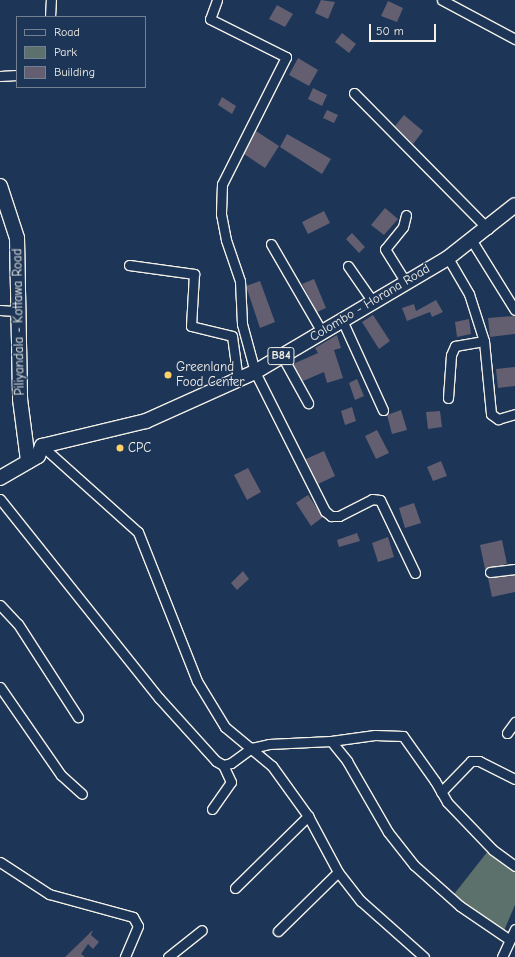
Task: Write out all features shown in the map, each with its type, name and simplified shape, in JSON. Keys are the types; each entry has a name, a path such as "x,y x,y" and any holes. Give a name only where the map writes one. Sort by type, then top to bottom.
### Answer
{"main road":[{"name":"Piliyandala - Kottawa Road","path":"0,186 18,238 16,311 20,399 28,461"},
{"name":"Colombo - Horana Road","path":"42,446 146,421 255,372 448,258 488,229 515,205"},
{"path":"0,478 38,456 42,446"}],"street":[{"path":"50,16 51,0"},
{"path":"218,0 210,19 286,57 222,184 221,214 226,240 240,280 242,324 255,372 325,511 331,516 339,516 372,499 380,500 415,573"},
{"path":"442,0 515,39"},
{"path":"0,76 16,75"},
{"path":"354,93 488,229"},
{"path":"406,215 404,227 386,249 406,282"},
{"path":"472,241 515,310"},
{"path":"271,244 322,332"},
{"path":"448,258 469,294 484,341 491,414 498,419 515,414"},
{"path":"129,265 194,274 191,326 232,336 238,380"},
{"path":"348,266 373,302"},
{"path":"0,310 16,311"},
{"path":"342,320 383,410"},
{"path":"448,398 451,355 455,346 484,341"},
{"path":"282,356 308,403"},
{"path":"42,446 138,532 197,681 225,727 272,766 308,816 338,872 361,901 412,954 424,957"},
{"path":"0,499 159,698 216,761 223,765 231,782 212,809"},
{"path":"490,572 515,569"},
{"path":"0,605 18,624 78,717"},
{"path":"0,687 61,775 82,794"},
{"path":"507,733 515,722"},
{"path":"223,765 252,748 268,744 331,741 375,735 403,736 447,802 478,835 515,866"},
{"path":"331,741 347,761 388,832 414,865 460,906 510,940"},
{"path":"441,792 471,761 479,761 515,779"},
{"path":"235,888 308,816"},
{"path":"0,862 49,894 133,917 138,926 123,956"},
{"path":"278,931 338,872"},
{"path":"502,957 515,929"},
{"path":"168,957 202,930"}],"green space":[{"path":"488,851 515,871 515,905 503,933 451,898"}],"building":[{"path":"321,0 335,2 328,19 315,13"},
{"path":"388,1 403,8 397,22 381,16"},
{"path":"277,5 293,14 285,27 269,19"},
{"path":"342,33 356,44 349,53 335,42"},
{"path":"298,58 318,70 309,86 289,75"},
{"path":"313,88 327,95 322,106 308,99"},
{"path":"222,97 236,106 232,114 218,105"},
{"path":"327,110 338,115 334,123 323,118"},
{"path":"404,115 423,131 413,144 395,126"},
{"path":"256,131 279,146 265,168 244,154"},
{"path":"287,134 331,159 322,174 280,147"},
{"path":"385,208 398,219 384,235 371,225"},
{"path":"324,211 330,223 308,234 302,222"},
{"path":"352,233 365,247 359,253 346,239"},
{"path":"314,279 326,308 317,312 302,284"},
{"path":"260,281 275,322 260,328 246,286"},
{"path":"436,300 443,312 432,317 430,312 407,321 402,308 414,304 416,311"},
{"path":"373,315 390,341 379,349 362,322"},
{"path":"515,316 515,334 490,337 488,318"},
{"path":"469,319 471,334 457,337 455,322"},
{"path":"337,335 341,348 334,350 343,378 327,383 324,372 303,381 293,364 318,353 315,348"},
{"path":"515,367 515,386 498,388 496,369"},
{"path":"357,379 364,396 355,400 349,383"},
{"path":"352,407 356,421 345,425 341,411"},
{"path":"401,410 407,430 392,434 387,415"},
{"path":"440,411 442,427 428,429 426,412"},
{"path":"377,430 389,453 376,459 365,436"},
{"path":"324,451 335,476 318,484 306,459"},
{"path":"441,461 447,476 433,481 427,467"},
{"path":"248,468 261,492 247,500 234,475"},
{"path":"308,495 323,517 311,526 296,503"},
{"path":"414,503 421,523 405,528 399,508"},
{"path":"357,533 360,541 339,547 337,540"},
{"path":"388,537 394,557 378,562 372,543"},
{"path":"502,540 507,564 485,569 480,545"},
{"path":"243,571 249,579 237,590 231,583"},
{"path":"515,575 515,592 492,597 488,578"},
{"path":"93,930 91,935 99,942 93,949 88,944 81,954 85,957 65,957"}],"place":[{"name":"Greenland Food Center","path":"168,375"},
{"name":"CPC","path":"120,448"}]}
